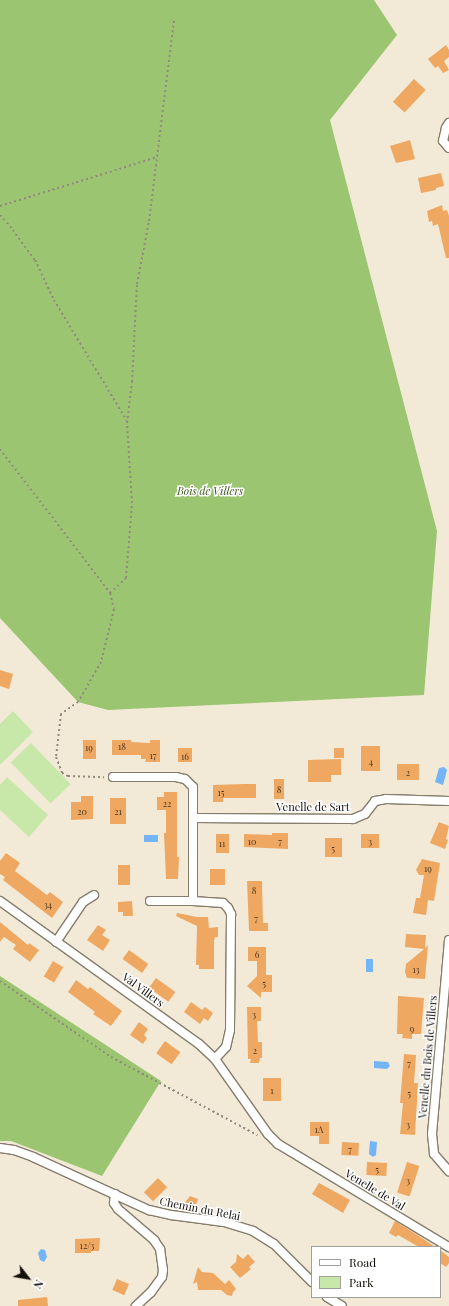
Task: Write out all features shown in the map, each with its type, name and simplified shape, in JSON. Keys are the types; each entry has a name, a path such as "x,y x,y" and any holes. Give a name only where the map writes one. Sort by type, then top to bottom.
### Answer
{"street":[{"path":"449,123 446,128 443,142 449,148"},
{"path":"113,777 185,779 193,787 193,901"},
{"name":"Venelle de Sart","path":"194,818 353,818 364,814 375,801 386,799 449,801"},
{"path":"56,942 84,902 94,895"},
{"name":"Val Villers","path":"0,901 199,1044 215,1059 268,1134 289,1152"},
{"path":"150,901 223,903 228,908 230,914 230,1030 226,1047 215,1059"},
{"name":"Venelle du Bois de Villers","path":"449,940 432,1134 434,1154 449,1171"},
{"name":"Chemin du Relai","path":"0,1148 14,1150 33,1157 149,1210 171,1215 224,1222 253,1231 274,1244 311,1281"},
{"name":"Venelle de Val","path":"289,1152 380,1204 449,1247"},
{"path":"115,1194 114,1203 118,1209 154,1240 160,1249 163,1270 162,1278 151,1292 136,1306"},
{"path":"329,1298 342,1306"}],"path":[{"path":"110,593 126,578 132,503 127,423 132,382 137,284 149,221 174,21"},
{"path":"0,206 157,157"},
{"path":"0,215 35,260 54,300 127,423"},
{"path":"0,449 110,593 114,609 101,662 78,702 61,714 56,757 62,773 68,776 113,777"},
{"path":"0,982 111,1057 260,1136 268,1134"}],"green space":[{"name":"Bois de Villers","path":"0,0 374,0 397,35 330,120 437,531 424,695 108,710 78,702 0,618"},
{"path":"13,711 33,732 0,765 0,724"},
{"path":"31,743 71,784 50,803 11,762"},
{"path":"7,777 48,815 29,837 0,810 0,785"},
{"path":"0,976 161,1081 102,1176 11,1141 0,1141"}],"water":[{"path":"444,767 447,770 443,785 435,782 439,768"},
{"path":"144,835 158,835 158,842 144,842"},
{"path":"366,959 373,959 373,972 366,972"},
{"path":"374,1061 388,1062 390,1066 387,1069 374,1068"},
{"path":"370,1141 377,1142 376,1155 373,1157 369,1154"},
{"path":"41,1249 45,1250 47,1257 44,1262 40,1260 38,1253"}],"building":[{"path":"446,45 449,50 449,57 444,61 449,70 443,73 438,66 435,68 428,59"},
{"path":"414,79 426,90 405,113 393,102"},
{"path":"410,140 415,159 396,163 390,146"},
{"path":"441,173 444,186 436,188 436,190 421,193 418,178"},
{"path":"442,205 443,211 447,210 449,216 449,258 446,258 438,224 433,226 432,221 429,222 427,211"},
{"path":"0,670 13,674 9,689 0,686"},
{"path":"83,740 96,740 96,759 83,759"},
{"path":"112,740 131,740 131,742 150,743 150,740 160,740 160,762 145,762 146,759 141,759 141,755 112,755"},
{"path":"361,746 380,746 380,771 361,771"},
{"path":"178,748 192,748 192,762 178,762"},
{"path":"334,748 344,748 344,758 334,758"},
{"path":"341,759 341,775 331,775 331,782 308,782 308,760"},
{"path":"397,764 419,764 419,780 397,780"},
{"path":"274,779 284,779 284,799 274,799"},
{"path":"256,784 256,798 223,798 223,802 213,802 213,785"},
{"path":"164,792 177,792 177,857 179,857 178,879 166,879 164,833 166,833 166,810 157,810 157,797 164,797"},
{"path":"81,796 93,796 93,819 71,820 71,802 81,802"},
{"path":"110,798 126,798 126,824 110,824"},
{"path":"439,822 449,826 446,839 448,840 445,849 430,843"},
{"path":"272,833 288,833 288,849 244,847 244,834 272,835"},
{"path":"216,834 229,834 229,853 216,853"},
{"path":"361,834 379,834 379,848 361,848"},
{"path":"325,838 342,838 342,857 325,857"},
{"path":"6,853 20,863 15,871 47,895 50,892 63,902 52,918 3,880 5,877 0,874 0,861"},
{"path":"422,859 440,863 434,901 428,900 426,915 413,913 416,898 420,898 424,875 419,875 416,870"},
{"path":"118,865 130,865 130,885 118,885"},
{"path":"210,869 225,869 225,885 210,885"},
{"path":"247,881 262,881 263,923 268,923 268,931 249,931"},
{"path":"132,901 133,916 123,916 123,912 118,912 118,902"},
{"path":"177,913 197,917 208,917 209,928 218,927 218,937 215,937 214,941 214,969 199,969 199,965 196,965 197,926 176,916"},
{"path":"0,922 28,945 29,943 39,950 30,962 13,949 16,945 4,937 0,942"},
{"path":"98,925 106,930 102,935 110,940 103,951 87,940"},
{"path":"406,934 426,935 425,948 428,945 425,979 407,978 405,972 406,964 424,949 405,947"},
{"path":"248,947 266,947 266,975 272,975 272,992 261,992 261,998 247,986 257,976 257,961 248,961"},
{"path":"129,950 148,964 142,973 123,959"},
{"path":"53,961 63,967 54,983 44,976"},
{"path":"156,978 175,992 168,1002 149,988"},
{"path":"76,980 88,989 90,987 122,1011 111,1026 93,1014 95,1012 68,992"},
{"path":"398,996 424,998 421,1034 412,1034 412,1039 402,1038 403,1034 397,1034"},
{"path":"191,1002 202,1010 205,1007 213,1013 208,1021 204,1018 200,1024 184,1012"},
{"path":"247,1007 261,1007 261,1021 257,1021 258,1042 262,1042 262,1058 260,1058 259,1063 250,1063 251,1059 248,1059"},
{"path":"139,1022 148,1029 144,1035 147,1038 143,1044 130,1035"},
{"path":"165,1041 180,1052 172,1064 156,1053"},
{"path":"404,1054 416,1055 414,1083 418,1083 415,1135 400,1134 403,1103 400,1103"},
{"path":"263,1078 281,1078 281,1101 263,1101"},
{"path":"310,1122 329,1122 329,1144 319,1144 319,1136 310,1136"},
{"path":"342,1142 359,1143 358,1156 341,1155"},
{"path":"367,1162 387,1163 386,1176 366,1175"},
{"path":"407,1162 419,1166 409,1196 397,1192"},
{"path":"158,1178 167,1187 153,1201 144,1192"},
{"path":"319,1183 350,1200 343,1213 312,1194"},
{"path":"190,1196 198,1199 193,1212 179,1210"},
{"path":"395,1221 434,1246 417,1246 398,1235 396,1237 389,1233"},
{"path":"100,1238 99,1251 91,1251 91,1253 75,1253 75,1239"},
{"path":"441,1251 449,1257 449,1263 446,1267 441,1264"},
{"path":"237,1254 243,1259 248,1254 255,1262 249,1267 251,1269 240,1278 230,1267 236,1262"},
{"path":"198,1267 202,1272 213,1273 225,1284 229,1280 236,1289 232,1296 227,1295 221,1290 198,1290 197,1282 193,1284"},
{"path":"117,1279 129,1284 124,1295 112,1290"},
{"path":"47,1297 48,1306 18,1306 18,1300"}]}
